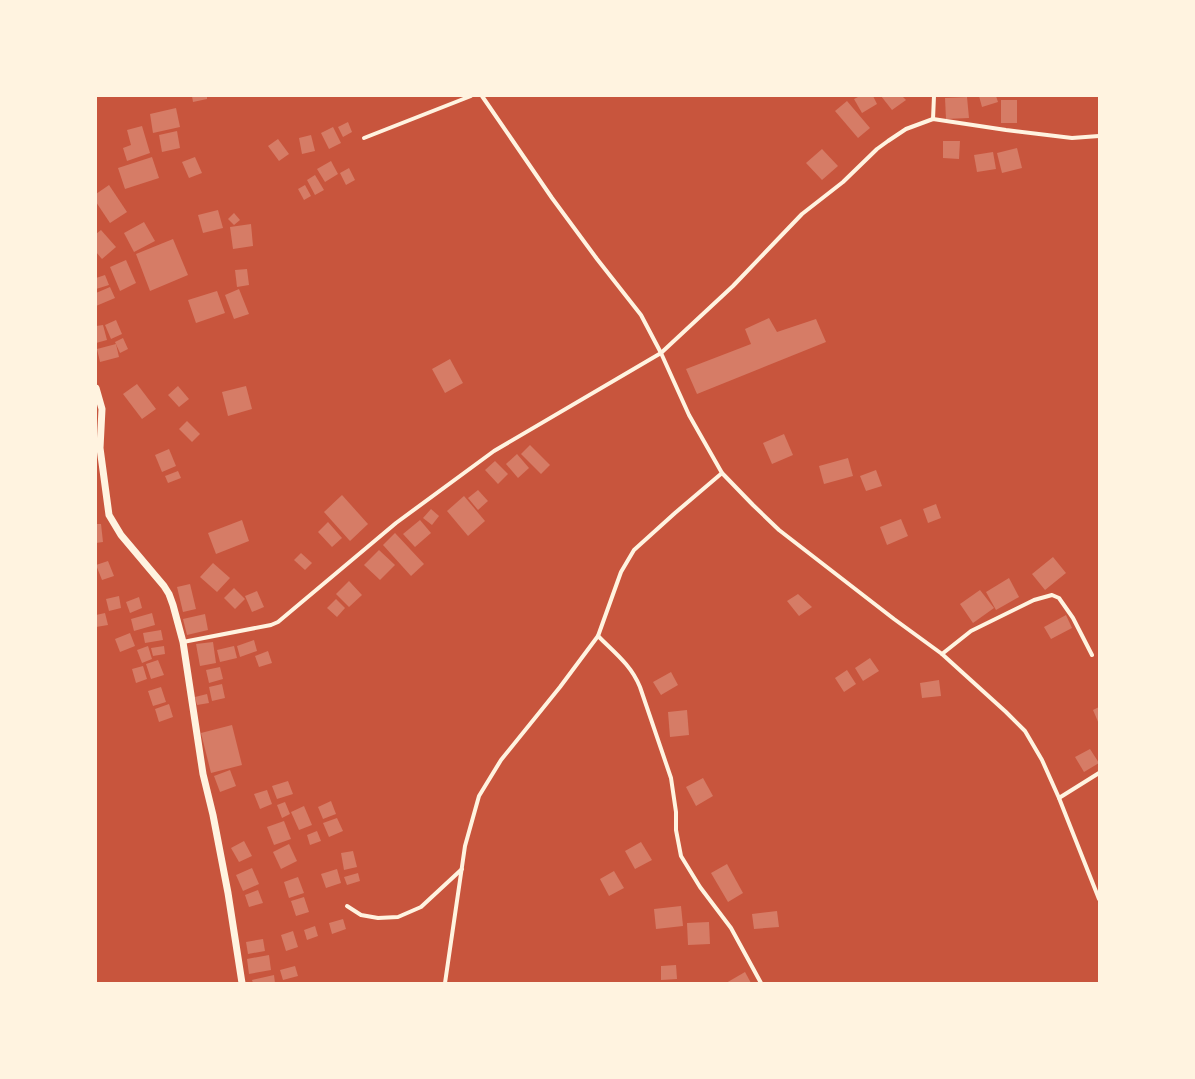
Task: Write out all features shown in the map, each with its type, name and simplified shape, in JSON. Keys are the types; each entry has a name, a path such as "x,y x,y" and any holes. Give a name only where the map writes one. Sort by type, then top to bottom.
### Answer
{"street":[{"path":"364,138 471,96"},
{"path":"482,96 552,198 641,315 661,353 689,415 722,473 779,530 894,619 942,654 1025,731 1042,760 1059,798 1099,899"},
{"path":"933,119 934,96"},
{"path":"182,642 271,625 278,622 396,523 494,451 661,353 733,286 802,214 842,182 877,149 906,129 933,119 1072,138 1099,136"},
{"path":"96,388 102,409 100,448 109,515 121,535 169,594 182,642 204,774 228,893 242,983"},
{"path":"445,983 465,846 479,796 500,760 560,687 598,636 621,572 634,550 722,473"},
{"path":"942,654 971,631 1034,600 1052,595 1059,598 1073,618 1092,655"},
{"path":"598,636 629,667 636,677 640,687 671,778 676,812 676,830 681,856 700,887 731,928 762,983"},
{"path":"1059,798 1099,773"},
{"path":"346,906 361,915 378,918 398,917 421,906 462,868"}],"building":[{"path":"192,96 207,96 207,99 193,102"},
{"path":"860,96 873,96 877,104 862,113 854,99"},
{"path":"881,96 902,96 906,100 892,110"},
{"path":"979,96 996,96 998,102 982,107"},
{"path":"967,97 969,118 946,119 945,98"},
{"path":"1001,100 1017,100 1017,123 1001,123"},
{"path":"847,101 870,128 858,138 835,111"},
{"path":"176,108 180,127 153,133 150,114"},
{"path":"348,122 352,132 343,137 338,127"},
{"path":"142,126 150,153 127,161 123,148 131,145 127,130"},
{"path":"333,127 341,143 329,149 321,133"},
{"path":"177,131 180,148 162,152 159,135"},
{"path":"311,135 315,151 302,154 299,138"},
{"path":"278,139 289,154 279,161 268,146"},
{"path":"943,141 960,141 959,159 943,158"},
{"path":"1017,148 1022,168 1002,173 997,153"},
{"path":"822,149 838,166 822,180 806,163"},
{"path":"993,152 996,169 977,172 974,155"},
{"path":"152,157 159,178 125,189 118,168"},
{"path":"195,157 202,173 189,178 182,162"},
{"path":"331,161 338,174 325,182 317,169"},
{"path":"349,168 355,180 346,185 340,173"},
{"path":"315,175 324,190 315,195 307,180"},
{"path":"109,185 127,212 110,223 96,202 96,194"},
{"path":"305,185 311,196 304,200 298,189"},
{"path":"218,210 223,228 203,233 198,215"},
{"path":"234,213 240,220 234,225 228,219"},
{"path":"144,222 155,241 134,252 124,233"},
{"path":"251,224 253,246 233,249 230,227"},
{"path":"101,230 116,247 102,259 96,252 96,234"},
{"path":"173,239 188,275 150,291 136,254"},
{"path":"126,260 136,283 120,291 110,267"},
{"path":"247,269 249,285 237,287 235,270"},
{"path":"105,275 109,285 96,289 96,278"},
{"path":"110,287 115,298 96,306 96,293"},
{"path":"239,289 249,314 234,319 225,295"},
{"path":"217,291 225,313 196,323 188,300"},
{"path":"769,318 777,332 816,319 826,342 697,394 686,369 751,344 745,329"},
{"path":"116,320 122,334 111,339 105,325"},
{"path":"103,325 107,340 96,343 96,326"},
{"path":"123,338 128,349 120,353 115,342"},
{"path":"116,344 119,357 100,362 97,349"},
{"path":"450,359 463,383 445,393 432,369"},
{"path":"137,384 156,409 142,419 123,394"},
{"path":"178,386 189,399 179,407 168,395"},
{"path":"246,386 252,409 228,416 222,392"},
{"path":"187,421 200,434 192,442 179,429"},
{"path":"784,434 793,455 772,464 763,443"},
{"path":"530,445 550,465 541,474 521,454"},
{"path":"169,449 176,466 162,472 155,455"},
{"path":"517,454 529,468 518,478 506,464"},
{"path":"848,458 853,476 824,484 819,466"},
{"path":"495,461 508,474 498,484 485,470"},
{"path":"876,470 882,486 866,491 860,476"},
{"path":"178,471 181,478 168,483 165,476"},
{"path":"478,490 488,501 478,510 468,498"},
{"path":"342,495 368,524 350,541 324,512"},
{"path":"464,496 485,521 468,536 447,511"},
{"path":"936,504 941,518 928,523 923,509"},
{"path":"431,509 439,516 432,525 423,518"},
{"path":"901,519 908,536 887,545 880,527"},
{"path":"242,520 249,541 216,554 208,533"},
{"path":"420,520 431,533 415,547 403,534"},
{"path":"328,522 342,538 332,547 318,532"},
{"path":"96,524 101,524 103,542 96,543"},
{"path":"395,533 424,564 411,576 383,545"},
{"path":"379,550 395,565 380,580 364,565"},
{"path":"301,553 312,563 305,570 294,560"},
{"path":"1053,557 1066,573 1045,590 1032,574"},
{"path":"108,561 114,576 102,580 96,565"},
{"path":"213,563 230,578 217,592 200,577"},
{"path":"1009,578 1019,597 996,610 986,592"},
{"path":"349,581 362,595 349,607 336,594"},
{"path":"190,584 196,609 183,612 177,587"},
{"path":"234,588 245,599 235,609 224,598"},
{"path":"980,590 994,608 973,623 960,604"},
{"path":"257,591 264,607 252,612 245,596"},
{"path":"798,594 812,607 799,616 787,601"},
{"path":"119,596 121,608 109,611 106,599"},
{"path":"139,597 142,608 130,613 126,602"},
{"path":"336,599 345,608 337,617 327,608"},
{"path":"105,613 108,625 96,627 96,615"},
{"path":"152,613 155,625 134,631 131,619"},
{"path":"205,614 208,630 187,635 183,619"},
{"path":"1066,615 1072,628 1051,639 1044,627"},
{"path":"161,630 163,640 145,643 143,633"},
{"path":"130,633 135,646 120,652 115,639"},
{"path":"254,640 257,651 240,657 237,646"},
{"path":"213,642 216,663 200,666 196,644"},
{"path":"148,646 152,659 142,663 137,650"},
{"path":"164,646 165,654 153,656 151,648"},
{"path":"234,646 237,658 220,662 217,650"},
{"path":"268,651 272,663 259,667 255,656"},
{"path":"870,658 879,671 863,681 855,668"},
{"path":"158,660 164,675 151,679 146,664"},
{"path":"143,666 147,679 136,683 132,669"},
{"path":"220,667 223,679 209,683 206,670"},
{"path":"847,670 856,684 844,692 835,678"},
{"path":"671,672 678,685 661,695 653,682"},
{"path":"939,680 941,696 922,698 920,683"},
{"path":"222,684 225,698 212,701 209,687"},
{"path":"161,687 166,702 153,706 148,691"},
{"path":"207,694 209,703 197,705 195,697"},
{"path":"169,704 173,717 159,722 155,709"},
{"path":"1099,707 1099,724 1093,710"},
{"path":"687,710 689,735 670,737 668,712"},
{"path":"232,725 242,765 211,773 201,733"},
{"path":"1090,749 1099,763 1084,772 1075,757"},
{"path":"230,770 236,786 220,792 214,776"},
{"path":"703,778 713,796 696,806 686,787"},
{"path":"288,781 293,794 277,799 272,786"},
{"path":"267,790 272,804 260,809 254,794"},
{"path":"331,801 336,814 323,819 318,807"},
{"path":"285,802 290,814 282,818 277,805"},
{"path":"304,806 312,825 299,830 291,812"},
{"path":"337,818 343,831 329,837 323,823"},
{"path":"284,821 291,839 274,845 267,827"},
{"path":"317,831 321,841 310,845 307,835"},
{"path":"244,841 252,856 239,862 231,848"},
{"path":"641,842 652,860 635,869 625,851"},
{"path":"289,844 297,861 281,869 273,852"},
{"path":"353,851 357,867 344,870 341,853"},
{"path":"727,864 743,893 728,902 711,873"},
{"path":"252,868 259,884 243,891 236,875"},
{"path":"337,869 341,883 326,888 321,874"},
{"path":"614,871 624,888 609,896 600,879"},
{"path":"358,873 360,881 347,885 344,877"},
{"path":"298,877 304,893 289,898 284,882"},
{"path":"258,890 263,903 249,907 245,895"},
{"path":"304,897 309,912 296,916 291,901"},
{"path":"681,906 683,926 656,929 654,909"},
{"path":"777,911 779,927 754,929 752,914"},
{"path":"343,919 346,929 332,934 329,923"},
{"path":"709,922 710,944 688,945 687,923"},
{"path":"315,926 318,936 307,940 304,930"},
{"path":"293,931 298,947 286,951 281,935"},
{"path":"263,939 265,951 248,954 246,942"},
{"path":"269,955 271,970 249,974 247,959"},
{"path":"676,965 677,979 661,980 661,966"},
{"path":"295,966 298,976 283,980 280,970"},
{"path":"745,972 751,983 726,983"},
{"path":"274,975 275,983 253,983 252,980"}]}
